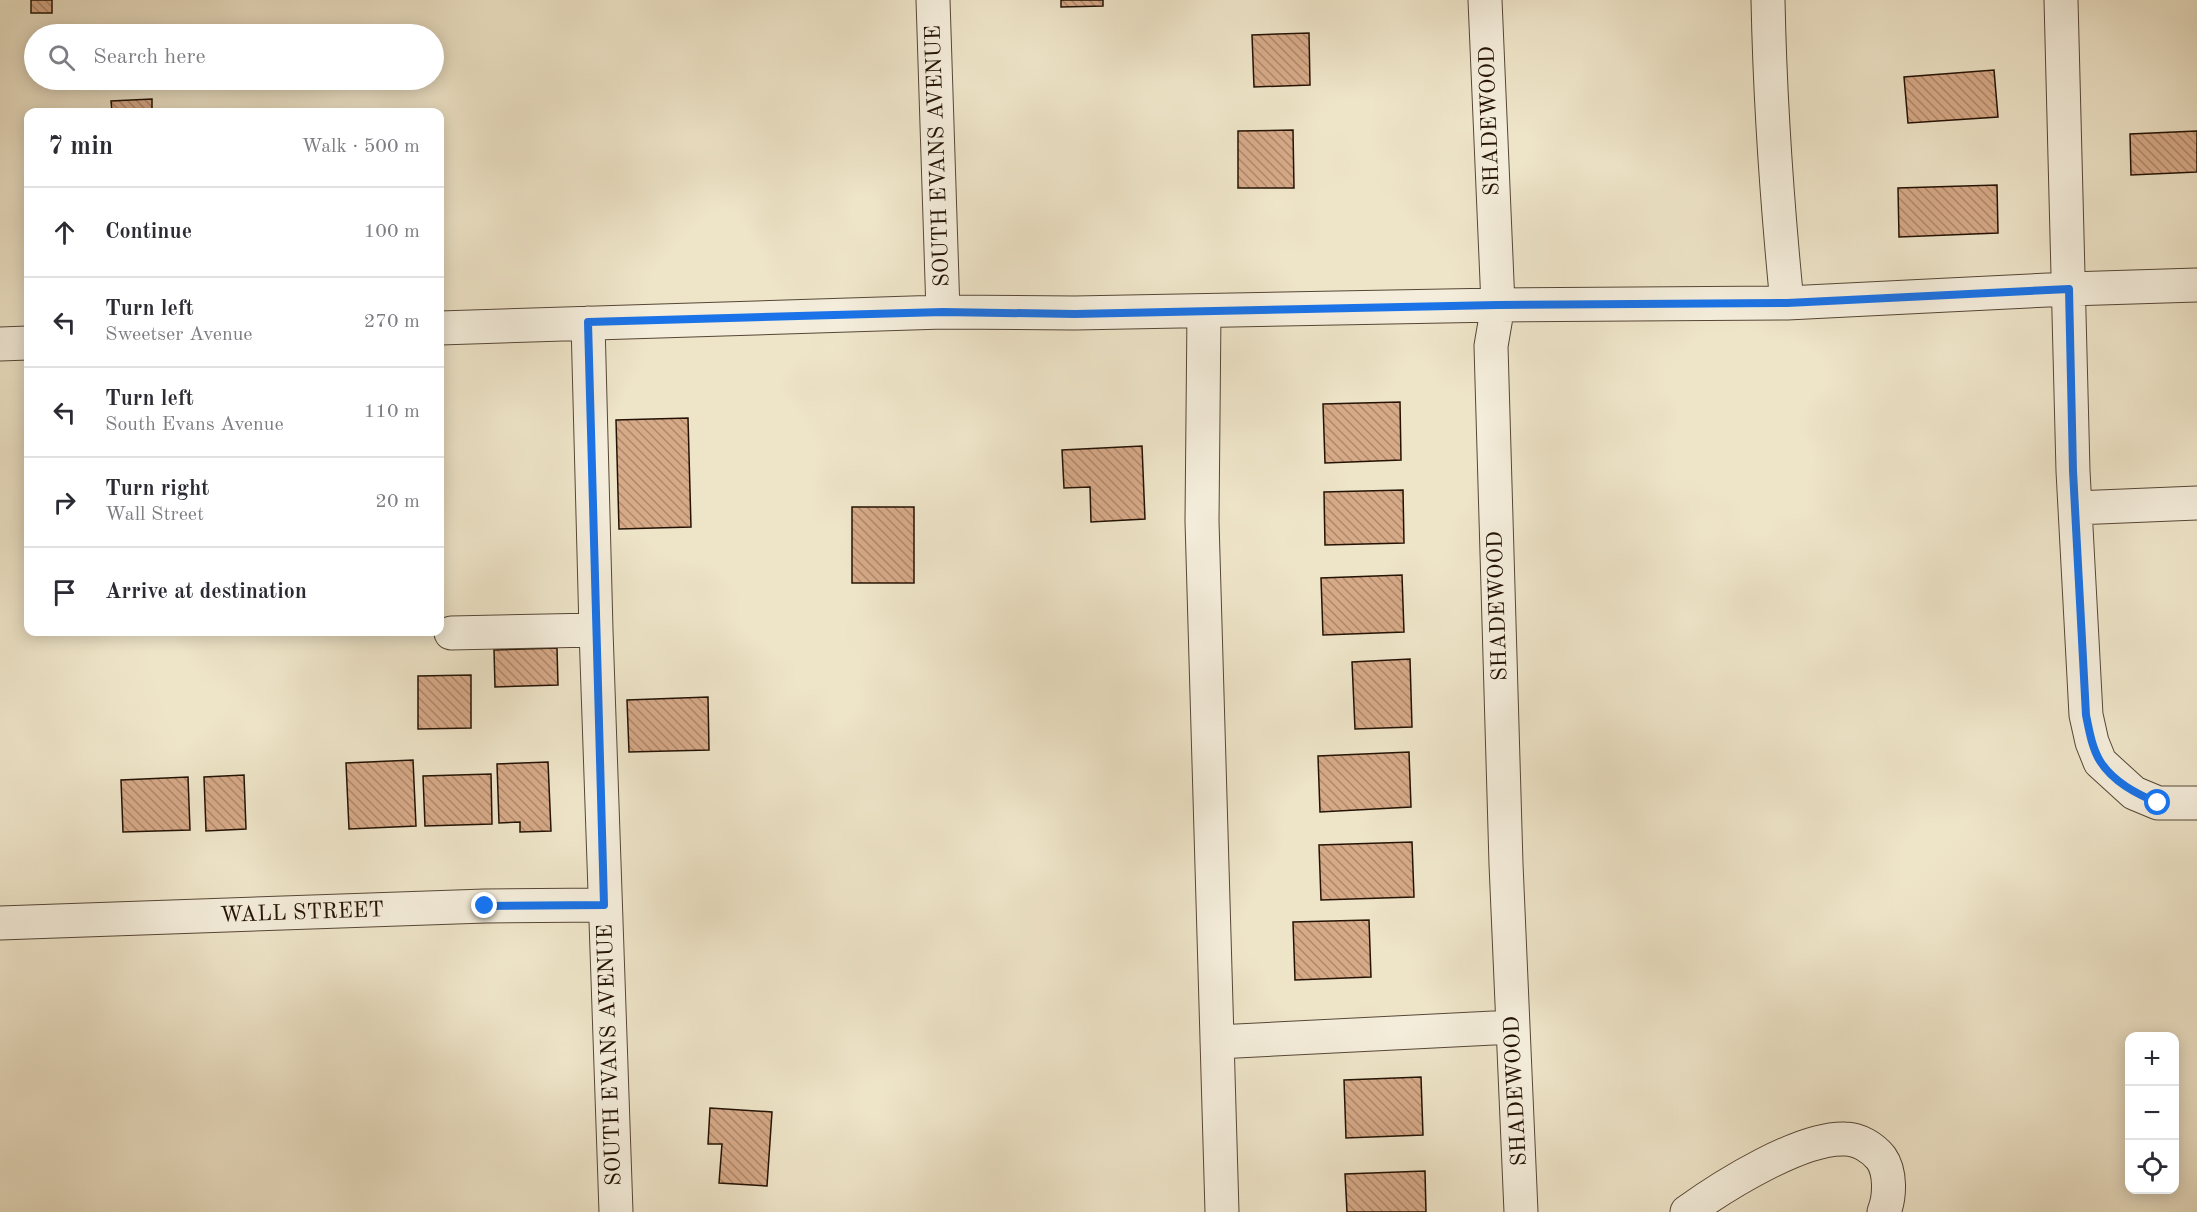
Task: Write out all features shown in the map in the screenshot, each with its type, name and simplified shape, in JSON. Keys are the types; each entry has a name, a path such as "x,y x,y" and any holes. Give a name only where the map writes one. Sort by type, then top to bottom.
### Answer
{"street":[{"name":"SOUTH EVANS AVENUE","path":"933,0 943,312"},
{"name":"SHADEWOOD","path":"1485,0 1498,305 1491,346 1505,852 1521,1212"},
{"path":"1768,0 1776,197 1787,303"},
{"path":"2061,0 2075,508 2086,715 2092,742 2100,762 2134,793 2158,803 2197,803"},
{"path":"444,328 943,312 1075,314 1498,305 1787,303 2197,285"},
{"path":"1204,311 1203,521 1222,1212"},
{"name":"SOUTH EVANS AVENUE","path":"588,322 604,905 616,1212"},
{"path":"0,344 24,343"},
{"path":"2075,508 2197,503"},
{"path":"450,633 596,630"},
{"name":"WALL STREET","path":"0,923 485,906 604,905"},
{"path":"1217,1042 1513,1027"},
{"path":"1687,1212 1732,1182 1778,1158 1822,1142 1846,1138 1870,1148 1882,1160 1887,1171 1888,1184 1887,1204 1884,1212"}],"building":[{"path":"31,0 52,0 52,13 31,13"},
{"path":"1061,0 1103,0 1103,6 1061,7"},
{"path":"1309,33 1310,85 1254,87 1252,35"},
{"path":"1994,70 1998,117 1908,123 1904,77"},
{"path":"152,99 152,108 112,108 111,101"},
{"path":"1293,130 1294,188 1238,188 1238,131"},
{"path":"2197,131 2197,172 2131,175 2130,134"},
{"path":"1997,185 1998,233 1899,237 1898,188"},
{"path":"1400,402 1401,460 1325,463 1323,404"},
{"path":"688,418 691,527 619,529 616,420"},
{"path":"1142,446 1145,519 1091,522 1090,487 1064,488 1062,450"},
{"path":"1403,490 1404,543 1325,545 1324,492"},
{"path":"852,507 914,507 914,583 852,583"},
{"path":"1402,575 1404,632 1323,635 1321,578"},
{"path":"557,648 558,685 495,687 494,650"},
{"path":"1410,659 1412,727 1355,729 1352,662"},
{"path":"471,675 471,728 418,729 418,676"},
{"path":"708,697 709,750 629,752 627,700"},
{"path":"1409,752 1411,807 1320,812 1318,756"},
{"path":"413,760 416,826 349,829 346,763"},
{"path":"548,762 551,831 520,832 520,822 499,823 497,764"},
{"path":"491,774 492,824 425,826 423,776"},
{"path":"244,775 246,829 206,831 204,777"},
{"path":"188,777 190,830 123,832 121,780"},
{"path":"1412,842 1414,897 1321,900 1319,845"},
{"path":"1369,920 1371,977 1295,980 1293,922"},
{"path":"1421,1077 1423,1135 1346,1138 1344,1080"},
{"path":"710,1108 772,1112 767,1186 719,1183 722,1144 708,1144"},
{"path":"1425,1171 1426,1212 1347,1212 1345,1174"}],"route":[{"path":"485,906 604,905 588,322 943,312 1075,314 1498,305 1787,303 2069,289 2073,471 2086,715 2092,742 2100,762 2134,793 2158,803"}]}
